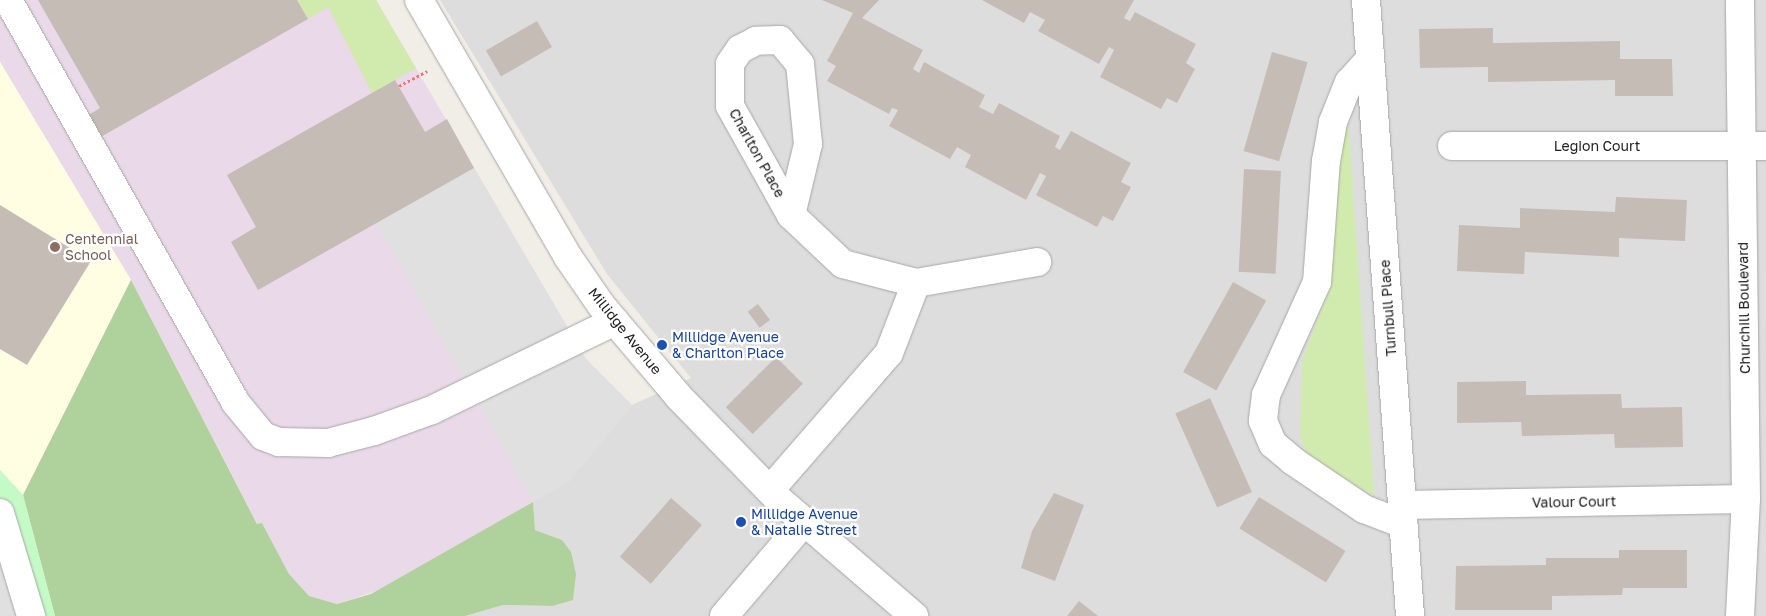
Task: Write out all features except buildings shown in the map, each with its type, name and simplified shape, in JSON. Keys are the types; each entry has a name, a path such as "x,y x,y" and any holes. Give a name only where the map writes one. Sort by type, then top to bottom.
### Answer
{"street":[{"path":"8,0 235,402 263,436 279,442 328,443 374,430 432,410 614,321"},
{"name":"Millidge Avenue","path":"419,0 568,258 614,321 679,397 770,490 906,613"},
{"name":"Turnbull Place","path":"1366,0 1410,616"},
{"name":"Churchill Boulevard","path":"1740,0 1754,146 1746,500 1740,616"},
{"name":"Charlton Place","path":"791,215 808,144 800,64 780,40 756,41 740,49 730,64 730,106 791,215 843,264 916,283 1037,262"},
{"path":"1370,59 1349,82 1333,122 1317,282 1266,395 1263,421 1273,444 1293,461 1364,509 1403,514"},
{"name":"Legion Court","path":"1452,146 1754,146"},
{"path":"770,490 889,353 916,283"},
{"name":"Valour Court","path":"1403,514 1746,500"},
{"path":"0,513 31,616"},
{"path":"724,616 804,522"}],"shaded area":[{"path":"0,0 376,0 586,359 632,405 569,481 385,588 337,604 309,596 289,574 262,523 258,525 131,280 0,62"},
{"path":"440,0 1766,0 1766,616 465,616 503,605 552,606 562,540 535,530 533,502 569,481 632,405 691,378 607,274"},
{"name":"Centennial School","path":"0,62 131,280 23,495 0,470"},
{"path":"474,168 586,359 632,405 569,481 533,502 376,223"},
{"path":"0,554 20,616 0,616"}],"green space":[{"path":"297,0 376,0 416,68 372,93 328,7 308,19"},
{"path":"1348,121 1374,496 1307,454 1300,437 1302,360 1331,286 1339,151"},
{"path":"131,280 257,524 262,523 289,574 309,596 337,604 371,594 533,502 535,530 562,540 571,552 576,574 573,600 552,606 503,605 465,616 55,616 23,495"},
{"path":"0,470 23,495 55,616 0,616"}],"place":[{"name":"Centennial School","path":"55,247"},
{"name":"Millidge Avenue & Charlton Place","path":"662,345"},
{"name":"Millidge Avenue & Natalie Street","path":"741,522"}]}
